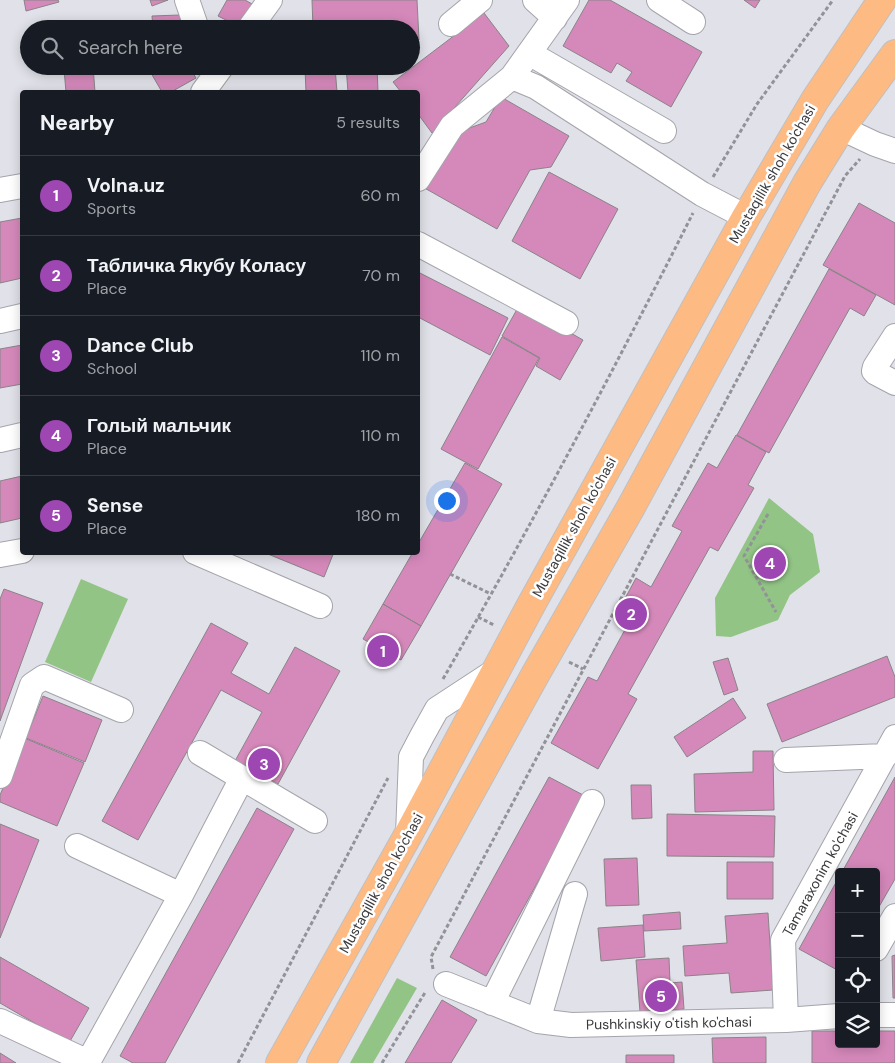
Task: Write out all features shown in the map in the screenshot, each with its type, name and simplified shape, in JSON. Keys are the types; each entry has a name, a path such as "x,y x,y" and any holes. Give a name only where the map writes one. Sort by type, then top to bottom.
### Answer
{"main road":[{"name":"Mustaqillik shoh ko'chasi","path":"280,1063 408,835 495,671 746,217 815,100 882,0"},
{"path":"321,1063 535,675 631,507 798,199 841,128 895,54"}],"street":[{"path":"186,0 194,20"},
{"path":"256,20 270,0"},
{"path":"451,24 480,0"},
{"path":"420,176 452,126 512,77 561,9 535,0"},
{"path":"658,0 693,22"},
{"path":"529,53 664,131"},
{"path":"512,77 536,87 702,194 746,217"},
{"path":"841,128 895,151"},
{"path":"0,190 20,186"},
{"path":"420,245 566,323"},
{"path":"0,320 20,316"},
{"path":"895,336 874,367 876,373 895,383"},
{"path":"0,440 20,435"},
{"path":"0,554 20,551"},
{"path":"202,555 320,606"},
{"path":"0,776 32,685 44,677 121,710"},
{"path":"786,760 890,747"},
{"name":"Tamaraxonim ko'chasi","path":"786,1020 783,940 890,747"},
{"path":"200,753 315,821"},
{"path":"0,1021 88,1062 242,778"},
{"path":"492,1003 592,802"},
{"path":"77,846 180,895"},
{"path":"538,1021 574,894"},
{"path":"880,942 895,916"},
{"name":"Pushkinskiy o'tish ko'chasi","path":"436,980 538,1021 571,1024 786,1020 835,1016"},
{"path":"880,1015 895,1015"}],"path":[{"path":"441,682 630,339 702,194 757,104 833,0"},
{"path":"382,1063 436,980 431,957 845,176 863,156"},
{"path":"768,514 744,556 776,612"},
{"path":"450,574 491,594"},
{"path":"478,617 494,625"},
{"path":"238,1063 390,774"}],"green space":[{"path":"769,498 813,534 820,572 790,595 778,620 731,637 716,636 715,598"},
{"path":"81,579 128,599 91,682 45,662"},
{"path":"397,978 417,988 373,1063 350,1063"}],"building":[{"path":"24,0 58,0 59,2 26,11"},
{"path":"150,0 168,0 152,6"},
{"path":"227,0 245,0 254,5 246,20 226,20 218,16"},
{"path":"312,0 417,0 418,20 313,20"},
{"path":"589,0 610,0 702,52 671,107 626,81 632,72 617,63 611,73 563,46"},
{"path":"744,0 760,0 755,8"},
{"path":"484,13 509,46 432,133 420,117 420,90 399,90 393,82 402,75 420,75 420,62"},
{"path":"180,15 180,20 152,20 152,16"},
{"path":"65,75 94,75 95,90 66,90"},
{"path":"152,75 194,75 196,78 175,90 161,90"},
{"path":"305,75 336,75 337,90 306,90"},
{"path":"347,75 377,75 378,90 348,90"},
{"path":"501,97 569,136 551,167 530,170 497,229 421,186 464,130 486,122"},
{"path":"549,172 618,209 580,279 512,241"},
{"path":"859,203 895,223 895,305 823,265"},
{"path":"20,218 20,278 0,283 0,222"},
{"path":"829,269 876,295 864,316 850,308 769,453 737,435"},
{"path":"420,273 508,318 490,355 420,318"},
{"path":"520,304 583,340 560,380 536,366 540,358 502,336"},
{"path":"502,337 539,358 478,469 441,449"},
{"path":"20,345 20,384 0,388 0,349"},
{"path":"736,435 766,452 748,485 754,488 718,551 710,547 628,694 637,699 598,769 551,743 588,677 597,681 627,626 614,619 636,578 651,587 682,531 672,526 708,463 717,468"},
{"path":"465,463 502,484 421,626 383,604 411,555 420,555 420,541"},
{"path":"20,476 20,518 0,523 0,481"},
{"path":"270,555 333,555 324,577"},
{"path":"4,589 43,603 0,721 0,599"},
{"path":"383,604 421,626 401,660 363,639"},
{"path":"211,623 248,643 231,673 269,694 295,647 340,671 278,784 235,761 262,712 221,690 138,840 102,821"},
{"path":"887,656 895,677 895,697 782,742 767,704"},
{"path":"728,658 738,690 724,695 713,662"},
{"path":"43,696 102,720 85,762 26,738"},
{"path":"733,698 746,718 687,757 674,737"},
{"path":"24,738 84,763 57,826 0,802 0,795"},
{"path":"753,751 773,751 774,810 695,812 694,774 753,772"},
{"path":"549,777 585,796 486,976 450,957"},
{"path":"895,777 895,879 880,905 880,868 844,868"},
{"path":"631,785 651,785 652,818 632,819"},
{"path":"257,808 294,829 165,1063 133,1063 120,1056"},
{"path":"667,814 775,816 774,857 667,856"},
{"path":"0,824 39,840 0,938"},
{"path":"637,858 639,905 606,906 604,859"},
{"path":"727,862 773,862 773,899 727,899"},
{"path":"835,884 835,969 799,949"},
{"path":"680,912 681,929 644,931 643,915"},
{"path":"768,913 773,990 731,993 729,973 685,976 683,946 727,943 725,916"},
{"path":"643,925 645,957 601,961 598,928"},
{"path":"895,955 895,998 893,998 892,956"},
{"path":"0,957 89,1008 69,1043 0,1003"},
{"path":"669,958 670,983 682,982 684,1009 640,1012 636,960"},
{"path":"442,1000 477,1020 451,1063 405,1063"},
{"path":"812,1031 835,1031 835,1048 880,1048 880,1031 895,1031 895,1063 812,1063"},
{"path":"766,1037 766,1063 713,1063 712,1038"},
{"path":"0,1053 16,1063 0,1063"},
{"path":"626,1055 674,1055 674,1063 626,1063"}],"place":[{"name":"Голый мальчик","path":"770,563"},
{"name":"Табличка Якубу Коласу","path":"631,614"},
{"name":"Volna.uz","path":"383,651"},
{"name":"Dance Club","path":"264,764"},
{"name":"Sense","path":"661,996"}]}
